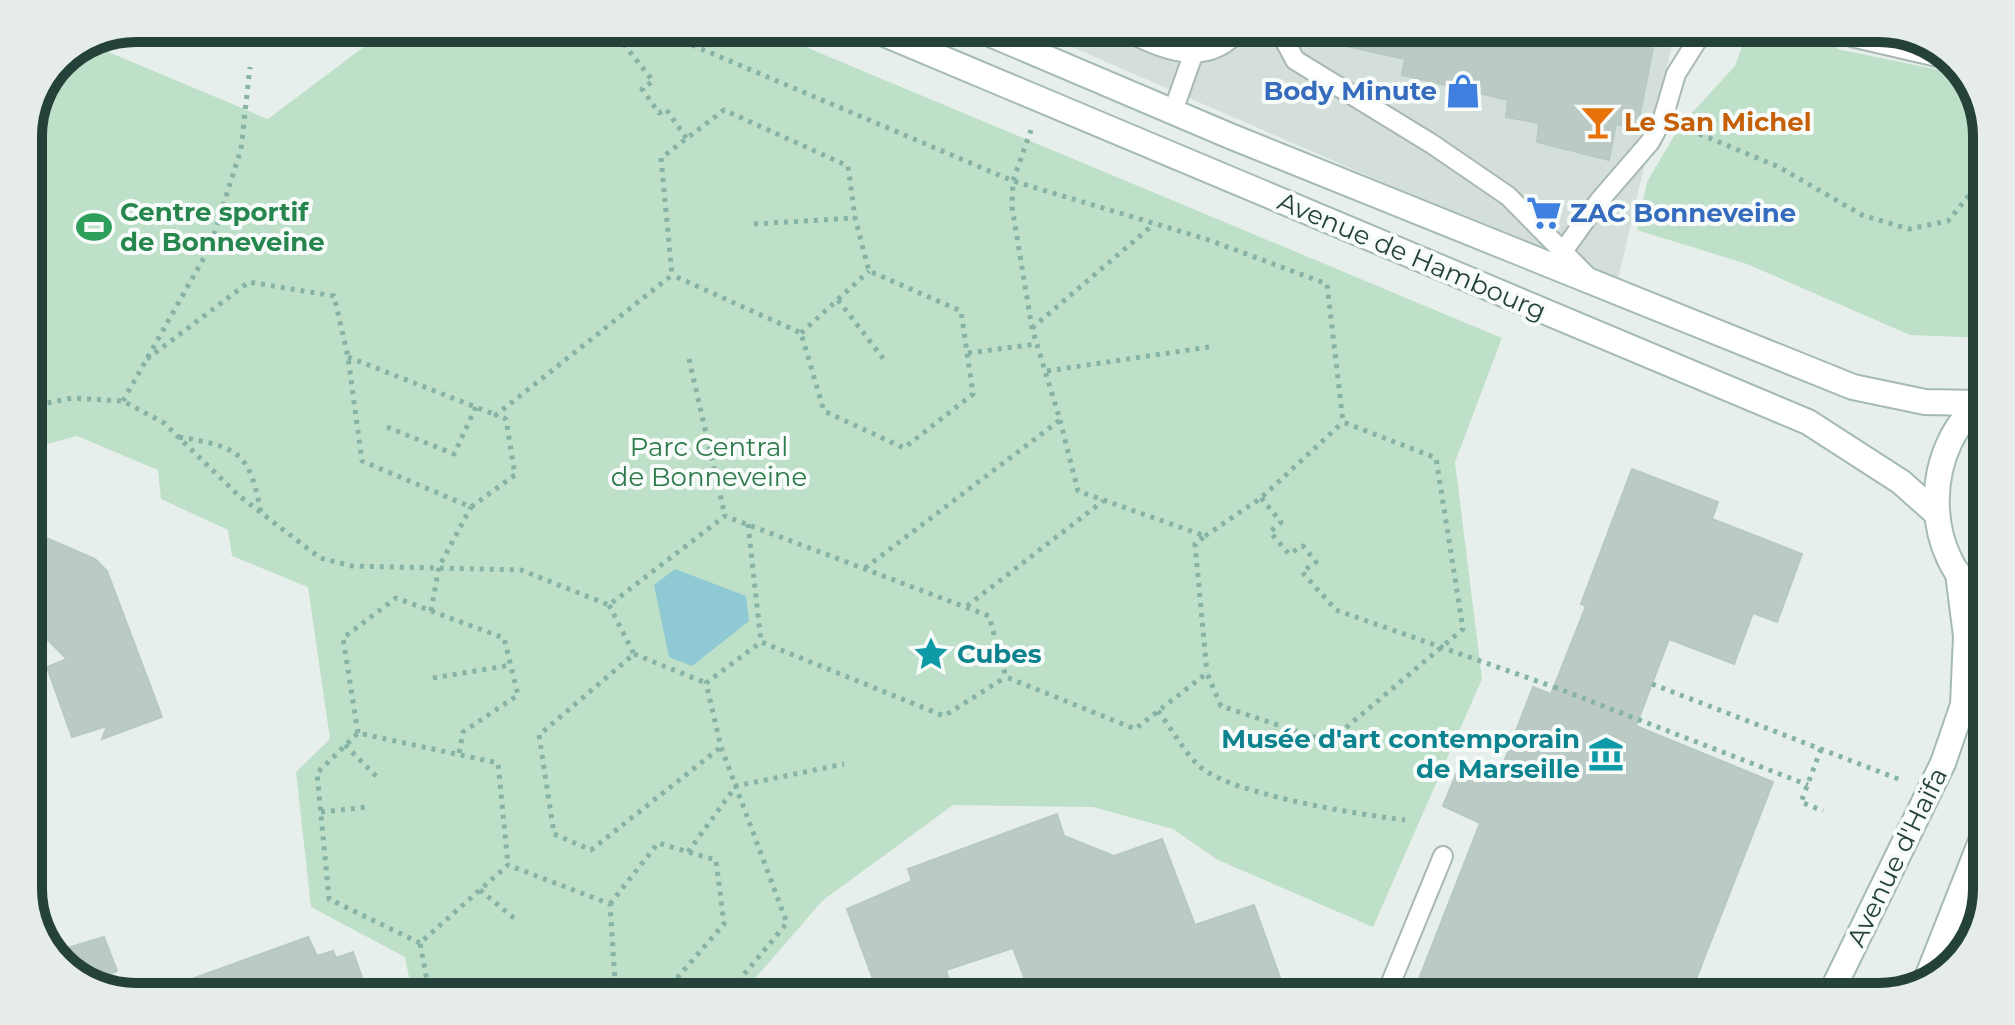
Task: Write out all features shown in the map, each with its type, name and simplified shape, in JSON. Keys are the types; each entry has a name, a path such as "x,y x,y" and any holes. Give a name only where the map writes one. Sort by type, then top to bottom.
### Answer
{"street":[{"name":"Avenue de Hambourg","path":"903,42 1808,422 1901,482 1937,514"},
{"name":"Avenue de Hambourg","path":"1009,42 1853,387 1925,402 1973,401"},
{"path":"1973,412 1953,435 1939,473 1937,514 1944,545 1958,573 1973,588"},
{"name":"Avenue d'Haïfa","path":"1836,983 1943,763 1963,705 1966,636 1958,573"},
{"path":"1931,967 1973,861"}],"lane":[{"path":"1149,42 1164,49 1193,55 1220,48 1226,42"},
{"path":"1285,42 1295,60 1432,144 1508,196 1593,283"},
{"path":"1564,250 1599,201 1650,142 1663,118 1676,74 1696,42"},
{"path":"1873,42 1924,54"},
{"path":"1173,111 1193,55"},
{"path":"1391,983 1443,856"}],"path":[{"path":"622,42 653,81 642,89 659,113 666,109 687,139"},
{"path":"685,42 1013,181 1155,223 1327,284 1343,422"},
{"path":"123,401 210,247 241,149 250,67"},
{"path":"672,275 661,158 724,110 848,166 855,218 869,271"},
{"path":"1663,118 1779,167 1862,215 1909,229 1948,221 1970,194 1973,168"},
{"path":"1031,130 1013,181 1012,207 1032,328 1047,371 1078,491 1205,536"},
{"path":"754,224 855,218"},
{"path":"1032,328 1155,223"},
{"path":"672,275 801,333 824,411 904,448 973,394 961,311 869,271"},
{"path":"801,333 869,271"},
{"path":"496,415 672,275"},
{"path":"147,359 249,282 334,296 348,357 362,461 471,507"},
{"path":"838,300 886,362"},
{"path":"968,353 1037,344"},
{"path":"1047,371 1209,347"},
{"path":"348,357 506,419 515,475 471,507 439,567 431,611"},
{"path":"689,359 725,516"},
{"path":"42,404 72,398 123,401 164,423 261,514 320,558 352,566 521,570 609,605 634,654 706,683"},
{"path":"387,427 454,454 476,407"},
{"path":"864,569 1060,420"},
{"path":"1343,422 1436,458 1463,629 1329,742 1221,706 1207,673 1195,544 1261,498 1343,422"},
{"path":"178,437 225,445 254,472 261,514"},
{"path":"1261,498 1281,522 1270,532 1289,554 1303,546 1316,562 1302,572 1336,610 1554,687 1808,785"},
{"path":"967,606 1103,500"},
{"path":"725,516 989,616 1006,677"},
{"path":"609,605 725,516"},
{"path":"748,523 761,642"},
{"path":"358,733 343,638 396,598 504,638 518,695 463,732 459,754"},
{"path":"761,642 944,716 1006,677"},
{"path":"706,683 761,642"},
{"path":"634,654 539,735 554,834 591,850 721,747"},
{"path":"433,678 511,665"},
{"path":"1006,677 1135,729 1207,673"},
{"path":"706,683 721,747 787,923 737,983"},
{"path":"1652,684 1903,780"},
{"path":"1158,711 1199,767 1231,783 1367,816 1405,820"},
{"path":"358,733 317,773 329,899 420,943"},
{"path":"358,733 498,763 508,865"},
{"path":"345,745 379,779"},
{"path":"1821,749 1801,802 1823,811"},
{"path":"688,852 736,786 844,764"},
{"path":"321,812 368,807"},
{"path":"637,983 615,981 610,904 658,843 716,860 724,924 673,983"},
{"path":"420,943 508,865"},
{"path":"508,865 610,904"},
{"path":"480,890 515,919"},
{"path":"420,943 427,983"}],"shaded area":[{"name":"ZAC Bonneveine","path":"1060,42 1673,42 1617,284"}],"green space":[{"name":"Parc Central de Bonneveine","path":"370,42 794,42 1502,338 1455,462 1482,679 1373,927 1218,860 1173,829 1093,807 953,805 822,901 751,983 410,983 405,957 311,907 296,772 330,739 308,587 232,556 228,530 161,499 158,470 77,436 42,445 42,130 45,112 61,79 74,65 101,49 268,119"},
{"path":"1744,42 1839,42 1837,49 1950,74 1968,106 1973,130 1973,337 1910,335 1747,264 1637,230 1647,182 1680,126 1735,66"}],"water":[{"path":"675,569 746,596 749,621 692,666 669,657 654,585"}],"building":[{"path":"1328,42 1654,42 1637,129 1616,124 1609,160 1537,142 1539,123 1506,117 1508,100 1402,75 1405,59"},
{"name":"Musée d'art contemporain de Marseille","path":"1632,469 1718,502 1712,519 1802,554 1777,622 1753,613 1734,664 1669,639 1636,726 1773,782 1694,983 1417,983 1480,823 1443,806 1462,760 1499,775 1533,687 1551,694 1586,606 1581,604"},
{"path":"42,536 95,559 107,571 162,717 102,739 107,726 72,737 47,667 67,659 42,634"},
{"path":"1057,814 1064,836 1114,856 1162,839 1195,925 1254,905 1282,983 1064,983 1063,980 1026,983 1013,948 946,970 950,983 878,983 876,978 873,979 847,909 912,881 908,869"},
{"path":"104,937 117,971 107,975 108,979 94,973 64,949"},
{"path":"308,937 317,956 333,951 336,958 353,952 364,983 181,983"}],"place":[{"name":"Body Minute","path":"1463,91"},
{"name":"Le San Michel","path":"1598,122"},
{"name":"ZAC Bonneveine","path":"1544,213"},
{"name":"Centre sportif de Bonneveine","path":"94,227"},
{"name":"Cubes","path":"931,654"},
{"name":"Musée d'art contemporain de Marseille","path":"1606,754"}]}
